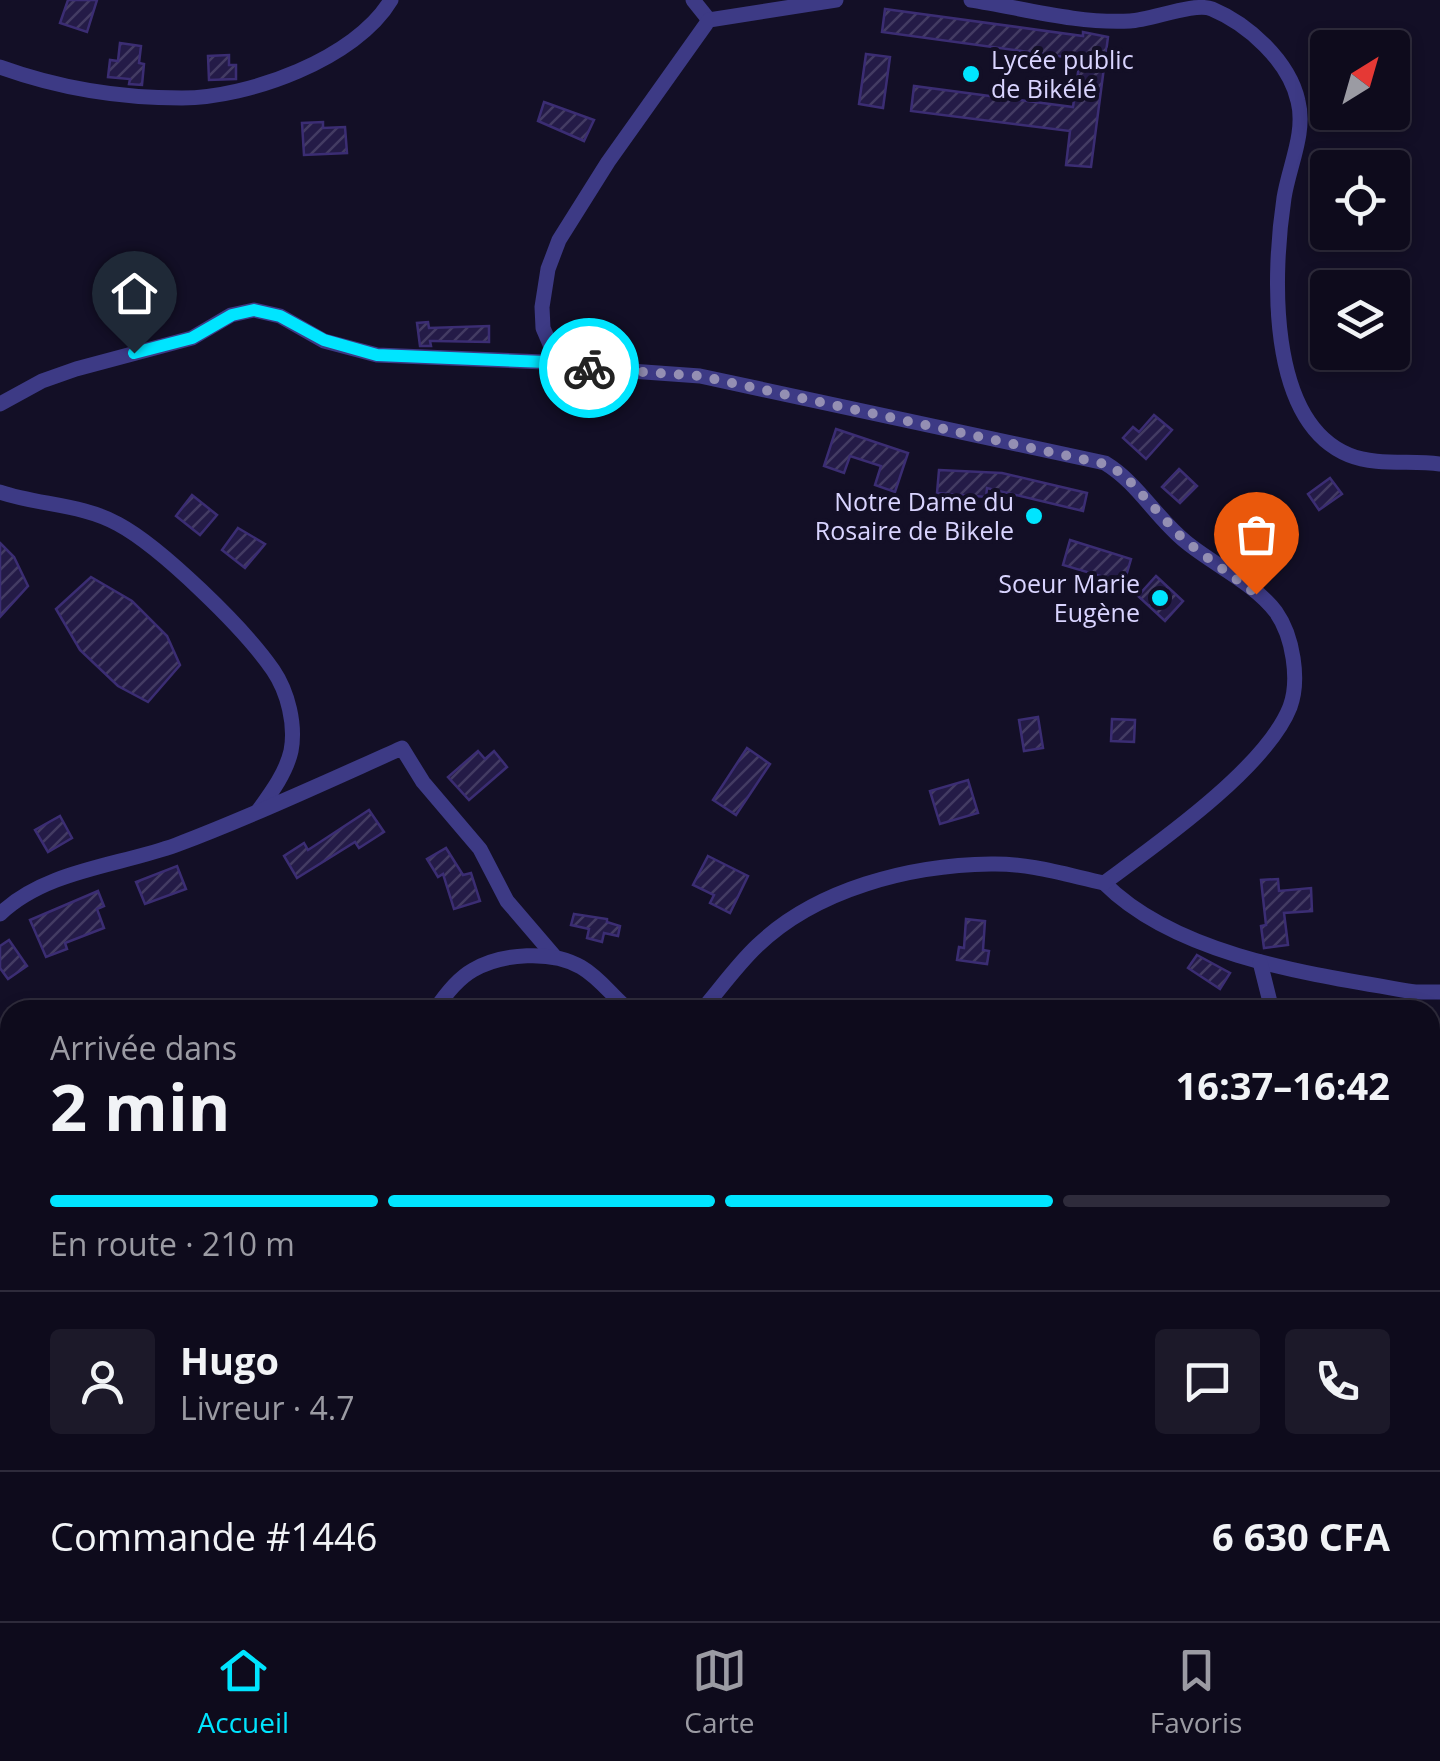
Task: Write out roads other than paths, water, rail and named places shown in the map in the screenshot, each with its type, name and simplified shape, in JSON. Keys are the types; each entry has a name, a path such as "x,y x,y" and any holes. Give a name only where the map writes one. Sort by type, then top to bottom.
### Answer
{"street":[{"path":"0,67 82,90 130,96 186,98 221,93 305,69 342,50 367,29 391,0"},
{"path":"693,0 709,20"},
{"path":"570,363 552,350 543,328 545,288 559,240 608,162 709,20 836,0"},
{"path":"971,0 1104,21 1132,21 1204,3 1261,42 1288,76 1298,98 1301,121 1284,197 1278,268 1278,315 1292,391 1302,413 1322,437 1350,456 1440,464"},
{"path":"0,404 76,368 192,338 232,315 254,310 280,316 324,340 377,355 570,363 700,376 1105,464 1123,474 1184,540 1276,613 1290,643 1294,675 1291,704 1279,729 1256,758 1147,852 1104,883"},
{"path":"0,492 90,512 142,539 225,614 273,671 290,708 291,751 281,777 258,812"},
{"path":"0,914 20,895 172,846 402,748 423,782 480,848 507,901 554,957"},
{"path":"710,1000 758,944 830,898 857,887 936,869 991,864 1034,868 1104,883 1124,903 1156,921 1260,962 1415,992 1440,992"},
{"path":"442,1000 471,971 490,962 523,956 554,957 588,971 618,1000"},
{"path":"1260,962 1270,1000"}],"place":[{"name":"Lycée public de Bikélé","path":"971,74"},
{"name":"Notre Dame du Rosaire de Bikele","path":"1034,516"},
{"name":"Soeur Marie Eugène","path":"1160,598"}]}
